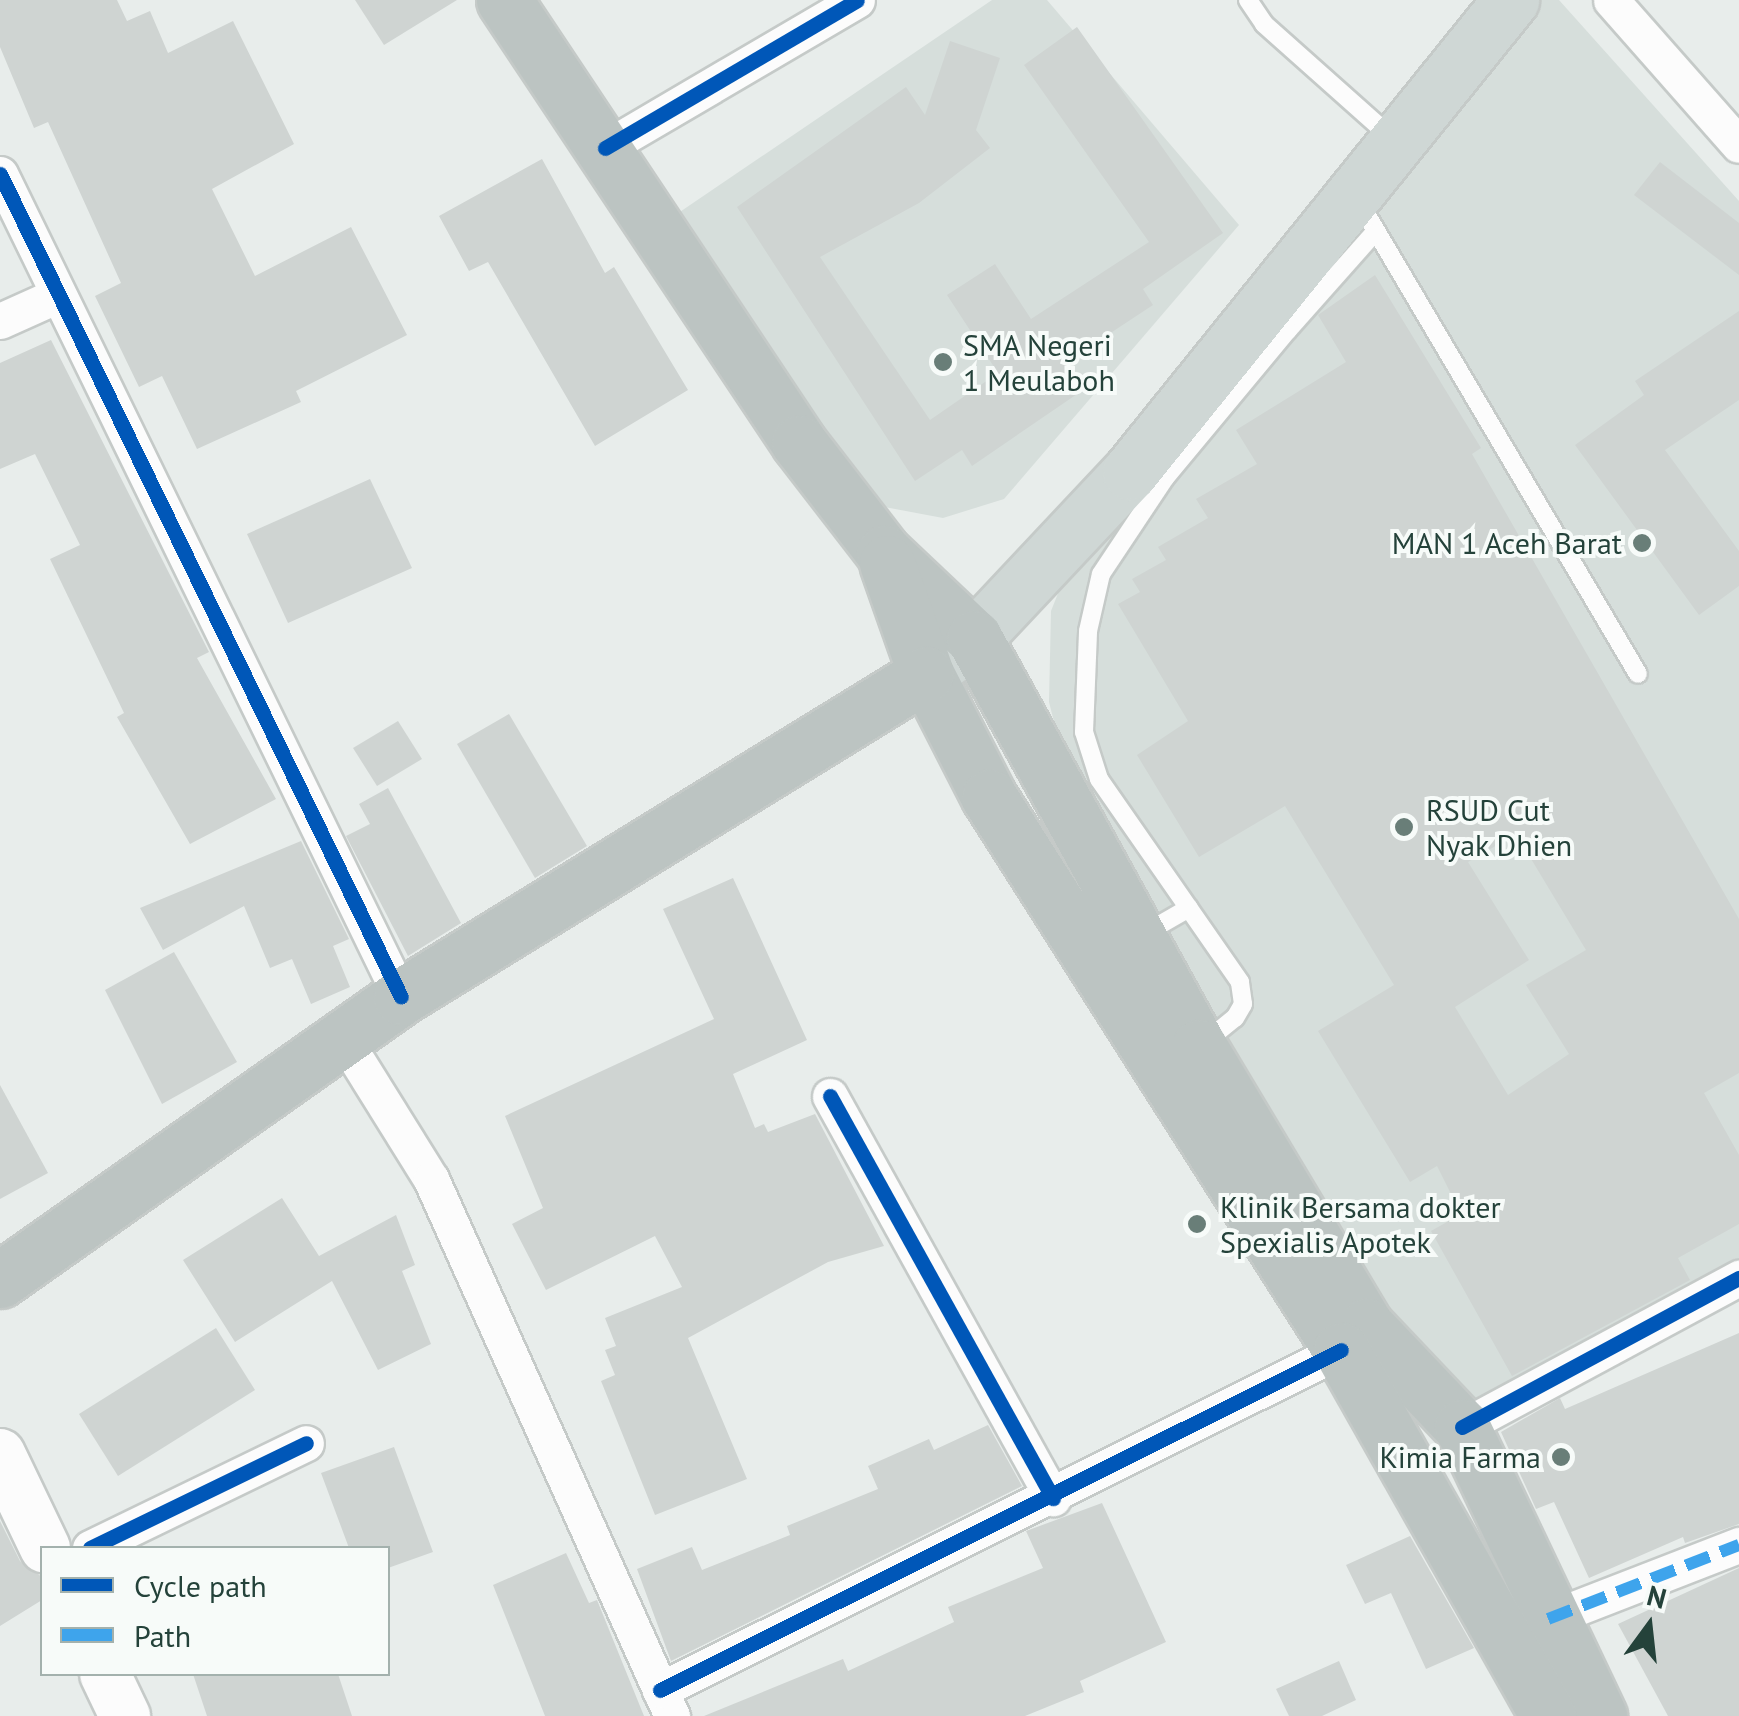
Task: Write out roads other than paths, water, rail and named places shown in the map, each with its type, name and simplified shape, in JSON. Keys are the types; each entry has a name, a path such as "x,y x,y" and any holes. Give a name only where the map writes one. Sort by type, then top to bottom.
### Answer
{"highway":[{"path":"504,0 799,443 884,553 974,638 1138,937 1183,1062 1548,1716"},
{"path":"884,553 926,674 988,797 1183,1062 1366,1326 1462,1427 1548,1619 1600,1716"},
{"path":"0,1280 346,1042 401,997 926,674"}],"main road":[{"path":"926,674 974,638 1277,317 1364,213 1393,139 1511,0"}],"street":[{"path":"605,148 856,0"},
{"path":"1611,0 1739,145"},
{"path":"0,174 56,296 401,997"},
{"path":"0,321 56,296"},
{"path":"346,1042 431,1179 666,1703 1341,1350"},
{"path":"830,1096 1053,1498"},
{"path":"1462,1427 1739,1278"},
{"path":"94,1546 306,1443"},
{"path":"0,1454 44,1546"},
{"path":"1548,1619 1739,1545"},
{"path":"106,1676 125,1716"}],"lane":[{"path":"1248,0 1264,24 1393,139"},
{"path":"1364,213 1421,301 1638,674"},
{"path":"1183,1062 1243,1004 1240,982 1099,780 1084,732 1088,630 1101,574 1277,317"},
{"path":"1138,937 1189,908"}],"place":[{"name":"SMA Negeri 1 Meulaboh","path":"943,362"},
{"name":"MAN 1 Aceh Barat","path":"1642,543"},
{"name":"RSUD Cut Nyak Dhien","path":"1404,827"},
{"name":"Klinik Bersama dokter Spexialis Apotek","path":"1197,1224"},
{"name":"Kimia Farma","path":"1561,1457"}]}
